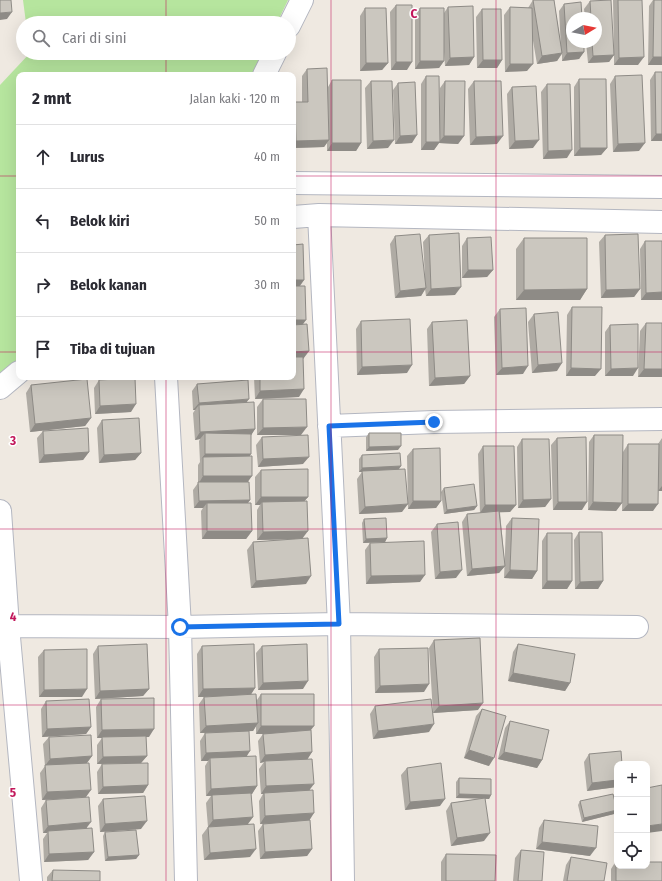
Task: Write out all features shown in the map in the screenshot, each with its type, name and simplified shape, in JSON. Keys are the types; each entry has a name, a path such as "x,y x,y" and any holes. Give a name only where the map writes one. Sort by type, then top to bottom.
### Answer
{"street":[{"path":"294,16 302,0"},
{"path":"266,72 272,60"},
{"path":"296,184 662,187"},
{"path":"319,215 339,624 343,881"},
{"path":"296,217 319,215 662,222"},
{"path":"0,388 16,375"},
{"path":"166,380 180,627 186,881"},
{"path":"329,426 434,422 662,419"},
{"path":"0,511 8,626 31,881"},
{"path":"8,626 180,627 339,624 637,627"}],"green space":[{"path":"23,0 288,0 280,16 25,16"},
{"path":"23,60 261,60 255,72 16,72 16,373 0,382 0,85"}],"building":[{"path":"0,0 11,0 12,12 0,13"},
{"path":"533,0 554,0 562,53 542,56"},
{"path":"611,0 614,55 593,56 592,48 602,48 602,12 591,12 590,1"},
{"path":"618,0 642,0 644,57 619,58"},
{"path":"654,0 662,0 662,57 653,57"},
{"path":"581,2 582,12 566,12 566,37 564,4"},
{"path":"396,5 412,5 412,62 396,62"},
{"path":"473,6 474,57 450,58 448,7"},
{"path":"510,7 532,8 533,64 510,64"},
{"path":"365,8 386,8 388,63 366,63"},
{"path":"420,8 444,8 444,61 420,61"},
{"path":"482,9 501,9 502,60 483,60"},
{"path":"567,48 584,48 584,52 567,53"},
{"path":"327,68 329,140 296,141 296,102 308,102 307,69"},
{"path":"655,72 662,72 662,134 656,134"},
{"path":"642,75 645,143 618,144 615,76"},
{"path":"426,76 439,76 440,142 426,142"},
{"path":"579,79 606,79 607,148 580,148"},
{"path":"332,80 361,80 361,143 332,143"},
{"path":"371,81 392,81 394,140 373,141"},
{"path":"445,81 465,81 464,136 444,136"},
{"path":"474,81 501,81 503,136 476,137"},
{"path":"415,82 417,135 400,136 398,83"},
{"path":"547,84 570,84 572,150 548,151"},
{"path":"536,86 539,140 515,141 512,87"},
{"path":"459,233 461,287 431,289 429,235"},
{"path":"420,234 426,288 400,291 395,236"},
{"path":"638,234 640,289 606,290 605,235"},
{"path":"491,237 493,270 468,270 467,238"},
{"path":"524,238 587,238 587,289 524,290"},
{"path":"645,241 662,241 662,292 646,293"},
{"path":"303,244 304,280 296,280 296,245"},
{"path":"296,286 305,286 306,320 296,320"},
{"path":"572,307 602,307 601,369 571,368"},
{"path":"526,308 528,366 502,368 500,309"},
{"path":"558,312 562,363 538,365 534,314"},
{"path":"410,319 412,365 362,367 361,321"},
{"path":"467,320 470,376 435,378 432,322"},
{"path":"646,323 662,323 662,369 644,369"},
{"path":"307,324 309,351 296,352 296,325"},
{"path":"638,324 638,368 611,369 610,325"},
{"path":"296,357 303,357 304,389 260,391 260,380 296,380"},
{"path":"87,380 91,418 35,424 31,385"},
{"path":"99,380 135,380 136,404 100,406"},
{"path":"248,380 249,399 199,403 197,384"},
{"path":"263,399 306,399 307,427 263,428"},
{"path":"254,402 255,429 200,432 199,405"},
{"path":"139,418 141,453 104,455 102,420"},
{"path":"88,428 89,452 44,455 43,431"},
{"path":"205,433 251,434 251,454 205,454"},
{"path":"369,433 401,433 401,446 369,447"},
{"path":"308,435 309,457 263,459 262,437"},
{"path":"594,435 623,435 622,503 593,502"},
{"path":"586,437 587,502 558,502 557,438"},
{"path":"522,439 549,439 551,499 523,500"},
{"path":"628,444 659,444 658,504 628,504"},
{"path":"483,446 514,446 516,505 485,505"},
{"path":"440,448 441,501 413,501 413,449"},
{"path":"400,453 401,466 362,468 362,455"},
{"path":"252,456 252,476 203,476 203,457"},
{"path":"308,469 308,497 261,497 261,470"},
{"path":"405,469 408,504 365,507 362,471"},
{"path":"198,482 249,482 250,500 199,501"},
{"path":"474,484 477,506 447,510 444,488"},
{"path":"307,501 308,531 263,532 262,502"},
{"path":"207,503 251,503 252,531 207,531"},
{"path":"499,511 505,566 472,569 467,514"},
{"path":"386,518 387,538 366,539 364,519"},
{"path":"512,518 539,519 537,571 510,570"},
{"path":"458,522 462,570 440,572 437,524"},
{"path":"579,532 602,532 603,581 580,582"},
{"path":"547,533 572,533 572,581 547,581"},
{"path":"308,538 311,576 256,581 253,542"},
{"path":"424,541 425,575 371,576 370,543"},
{"path":"480,638 483,703 439,706 434,640"},
{"path":"147,644 149,689 100,691 98,646"},
{"path":"254,644 255,688 203,689 202,646"},
{"path":"307,644 308,681 263,683 262,646"},
{"path":"518,644 575,654 570,683 513,673"},
{"path":"428,648 429,684 380,686 379,649"},
{"path":"87,649 87,689 44,690 44,650"},
{"path":"256,694 258,723 206,726 204,697"},
{"path":"261,694 314,694 314,726 261,726"},
{"path":"154,698 154,729 102,730 101,699"},
{"path":"89,699 91,727 47,729 46,701"},
{"path":"431,699 434,724 378,731 375,706"},
{"path":"482,709 506,716 494,758 469,750"},
{"path":"510,721 549,730 542,760 504,752"},
{"path":"311,730 312,752 265,755 263,734"},
{"path":"249,731 250,751 206,753 205,733"},
{"path":"91,735 92,756 50,759 49,737"},
{"path":"146,736 147,756 103,757 102,737"},
{"path":"621,751 622,761 614,761 614,780 592,783 589,754"},
{"path":"256,756 257,786 211,789 210,758"},
{"path":"312,759 314,784 266,786 265,761"},
{"path":"89,763 91,790 47,792 45,765"},
{"path":"148,763 148,785 103,787 102,764"},
{"path":"441,763 445,799 410,802 407,768"},
{"path":"459,778 491,779 491,795 459,794"},
{"path":"662,785 662,824 650,826 650,787"},
{"path":"313,790 314,813 265,816 264,793"},
{"path":"251,793 253,817 213,820 212,795"},
{"path":"613,794 614,811 584,818 580,801"},
{"path":"145,796 147,821 105,824 103,799"},
{"path":"89,797 91,822 48,826 46,800"},
{"path":"485,798 490,833 457,838 451,803"},
{"path":"310,820 312,849 265,852 263,824"},
{"path":"544,820 598,826 596,848 542,842"},
{"path":"254,824 256,849 210,853 208,827"},
{"path":"92,828 94,852 49,854 48,831"},
{"path":"136,830 139,855 108,857 105,832"},
{"path":"521,850 544,852 542,881 518,881"},
{"path":"446,854 496,855 495,881 446,881"},
{"path":"571,857 607,863 604,881 567,881"},
{"path":"650,862 662,862 662,881 616,881 616,869 650,869"},
{"path":"53,870 100,871 100,881 52,881"}],"route":[{"path":"180,627 339,624 329,426 434,422"}]}
